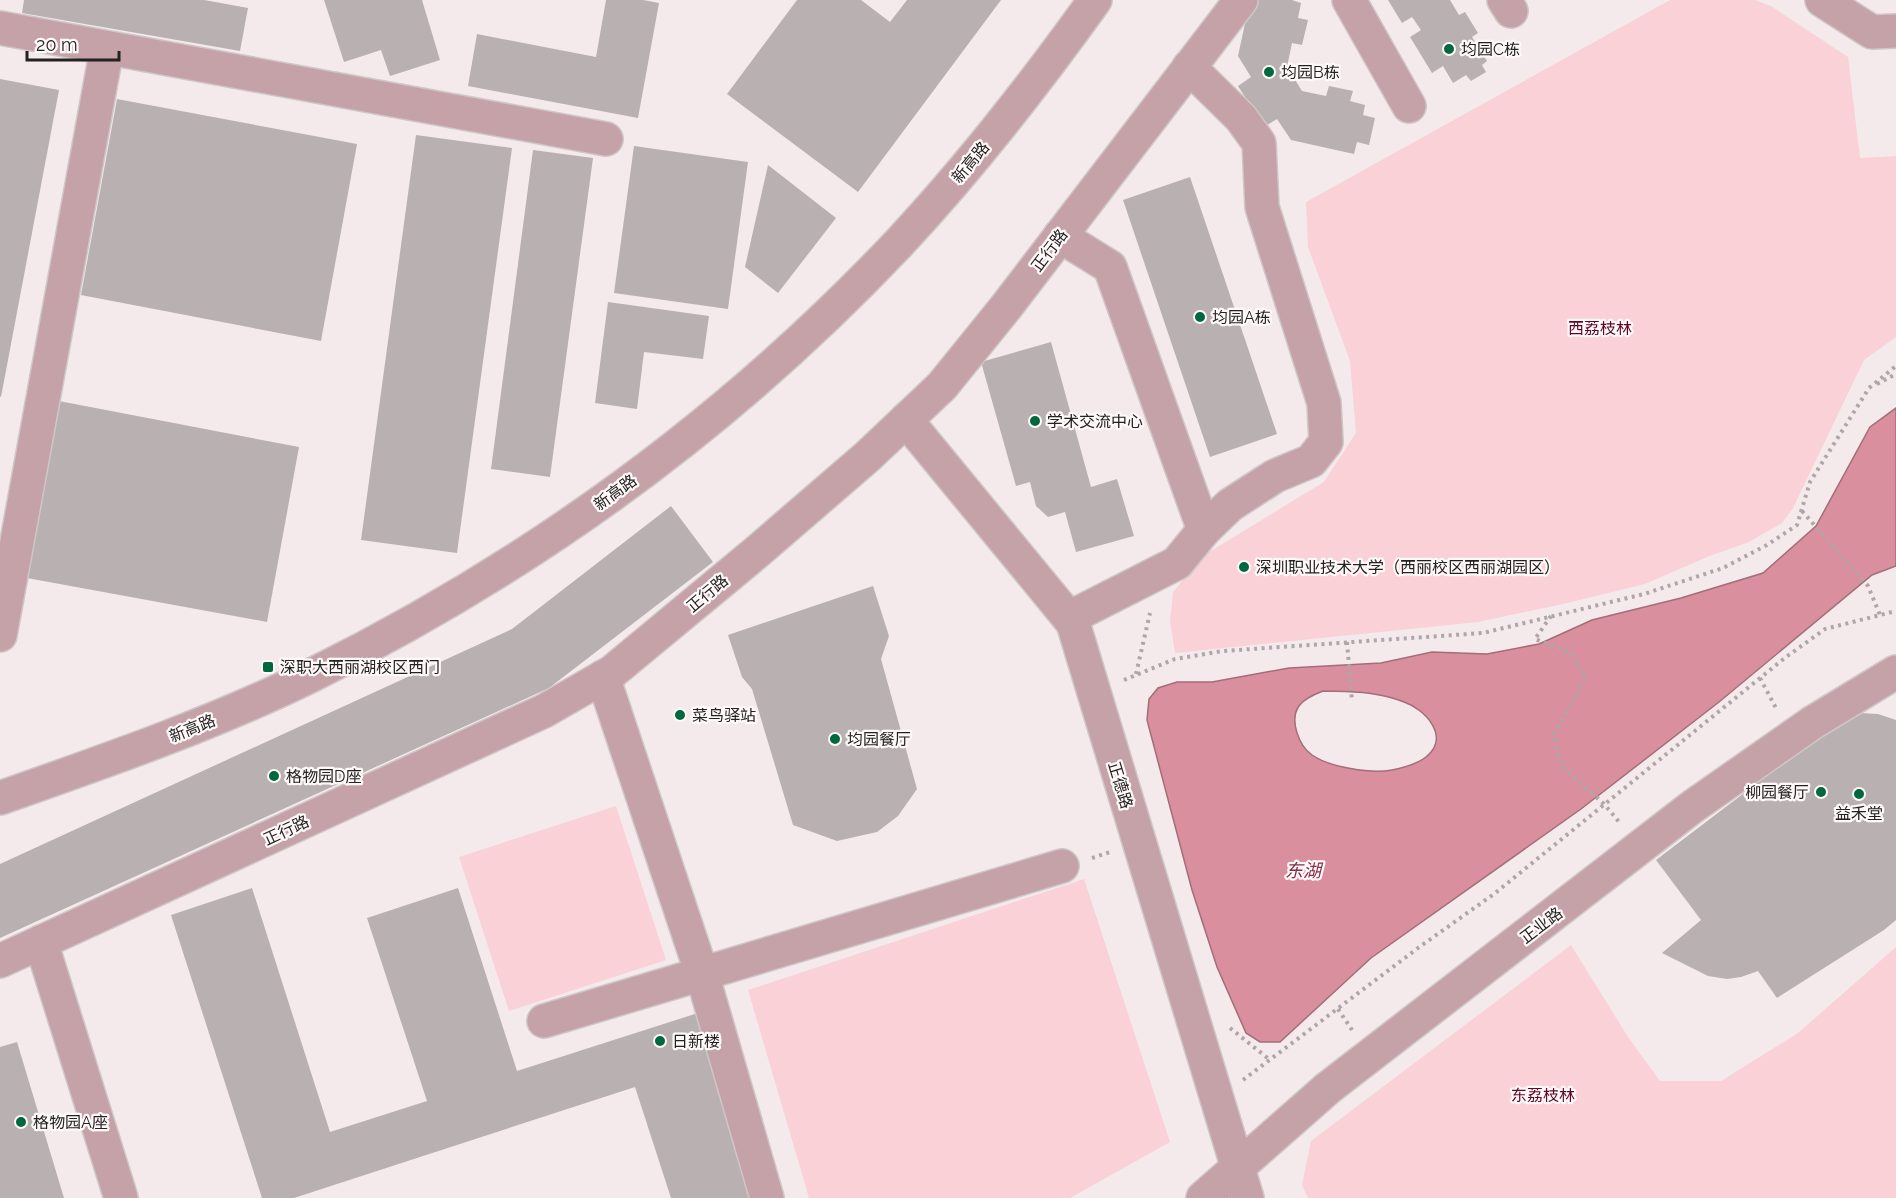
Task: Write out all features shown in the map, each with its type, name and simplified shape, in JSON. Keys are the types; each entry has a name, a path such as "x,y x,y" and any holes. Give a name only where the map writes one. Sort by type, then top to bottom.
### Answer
{"street":[{"name":"新高路","path":"0,798 137,750 223,716 307,677 469,590 547,540 622,487 766,372 834,309 899,243 1012,111 1095,0"},
{"name":"正行路","path":"0,961 544,711 612,672 868,456 942,386 1240,0"},
{"path":"1349,0 1409,106"},
{"path":"1822,0 1872,32 1896,30"},
{"path":"0,28 606,140"},
{"path":"0,635 107,48"},
{"path":"1069,618 1178,563 1204,530 1230,505 1275,476 1311,461 1326,442 1324,403 1262,207 1259,143 1241,118 1190,67"},
{"path":"1060,236 1110,267 1204,530"},
{"name":"正德路","path":"906,420 1072,623 1247,1198"},
{"name":"正业路","path":"1203,1198 1328,1088 1692,807 1812,723 1896,672"},
{"path":"603,677 702,974 767,1198"},
{"path":"544,1021 1062,866"},
{"path":"41,942 122,1198"}],"path":[{"path":"1095,697 1136,674 1175,659 1223,651 1483,633 1644,594 1723,568 1767,545 1797,525 1810,482 1869,388 1896,366"},
{"path":"1869,388 1896,374"},
{"path":"1801,510 1869,586 1880,615"},
{"path":"1136,674 1160,571"},
{"path":"1217,1100 1418,948 1494,894 1760,678 1825,629 1896,611"},
{"path":"1552,616 1535,639 1571,653 1586,678 1554,734 1561,766 1604,804 1619,823"},
{"path":"1347,642 1352,701"},
{"path":"1760,678 1779,714"},
{"path":"1062,866 1139,843"}],"green space":[{"name":"西荔枝林","path":"1670,0 1755,0 1771,6 1848,57 1860,158 1896,156 1896,337 1864,360 1793,508 1782,523 1749,542 1707,557 1645,584 1563,604 1478,622 1175,653 1170,621 1173,592 1204,555 1324,482 1356,433 1350,361 1308,247 1306,202"},
{"path":"616,806 666,960 509,1011 459,857"},
{"path":"1084,879 1170,1142 1070,1198 809,1198 748,990"},
{"name":"东荔枝林","path":"1571,945 1628,1037 1660,1081 1721,1081 1798,1033 1896,947 1896,1198 1308,1198 1302,1185 1311,1141"}],"water":[{"name":"东湖","path":"1896,408 1896,566 1872,575 1719,702 1581,809 1371,958 1280,1042 1260,1042 1246,1033 1217,967 1192,890 1147,720 1149,699 1158,688 1177,682 1212,682 1289,668 1381,663 1432,652 1487,654 1539,644 1592,620 1681,598 1763,573 1816,526 1870,427","holes":["1323,691 1374,694 1393,698 1412,706 1427,717 1436,733 1433,749 1426,757 1414,764 1383,771 1339,766 1319,759 1303,746 1297,732 1295,718 1301,703"]}],"building":[{"path":"24,0 204,0 248,8 240,51 22,13"},
{"path":"324,0 422,0 440,60 390,76 381,50 344,62"},
{"path":"606,0 643,0 659,3 638,118 468,86 477,34 596,57"},
{"path":"797,0 861,0 890,22 907,0 1001,0 858,192 727,94"},
{"name":"均园B栋","path":"1250,0 1292,0 1301,3 1298,18 1308,20 1302,45 1292,43 1287,67 1302,91 1326,96 1329,86 1353,91 1350,101 1365,105 1363,115 1375,118 1369,145 1357,142 1354,154 1291,140 1277,119 1264,127 1238,86 1251,77 1238,56"},
{"name":"均园C栋","path":"1388,0 1450,0 1459,15 1465,12 1478,33 1472,37 1487,61 1482,65 1486,72 1471,81 1466,75 1453,83 1443,66 1432,73 1410,37 1421,30 1412,17 1402,23"},
{"path":"0,79 59,90 1,397 0,396"},
{"path":"117,99 357,144 321,341 81,295"},
{"path":"416,135 512,148 457,553 361,540"},
{"path":"634,146 748,162 728,309 614,293"},
{"path":"533,150 593,158 550,477 491,469"},
{"path":"768,165 836,218 778,293 745,267"},
{"name":"均园A栋","path":"1190,177 1277,434 1210,457 1123,200"},
{"path":"608,302 709,316 703,359 644,352 637,409 595,403"},
{"name":"学术交流中心","path":"1051,342 1091,487 1117,479 1134,536 1076,552 1065,512 1048,517 1036,506 1030,482 1016,486 981,362"},
{"path":"59,401 299,447 267,622 27,578"},
{"name":"格物园D座","path":"671,506 713,562 549,688 0,938 0,864 512,629"},
{"name":"均园餐厅","path":"873,586 889,636 881,659 917,789 898,816 877,832 837,841 793,825 752,689 742,677 728,635"},
{"name":"柳园餐厅","path":"1860,713 1878,714 1896,720 1896,920 1777,998 1758,971 1727,979 1708,976 1662,953 1701,920 1656,860 1835,724"},
{"name":"日新楼","path":"252,888 330,1132 427,1101 367,918 458,888 517,1071 701,1012 761,1198 671,1198 635,1087 294,1198 262,1198 171,915"},
{"name":"格物园A座","path":"17,1042 64,1198 0,1198 0,1047"}],"place":[{"name":"均园C栋","path":"1449,49"},
{"name":"均园B栋","path":"1269,72"},
{"name":"均园A栋","path":"1200,317"},
{"name":"学术交流中心","path":"1035,421"},
{"name":"深圳职业技术大学（西丽校区西丽湖园区）","path":"1244,567"},
{"name":"深职大西丽湖校区西门","path":"268,667"},
{"name":"菜鸟驿站","path":"680,715"},
{"name":"均园餐厅","path":"835,739"},
{"name":"格物园D座","path":"274,776"},
{"name":"柳园餐厅","path":"1821,792"},
{"name":"益禾堂","path":"1859,794"},
{"name":"日新楼","path":"660,1041"},
{"name":"格物园A座","path":"21,1122"}]}
